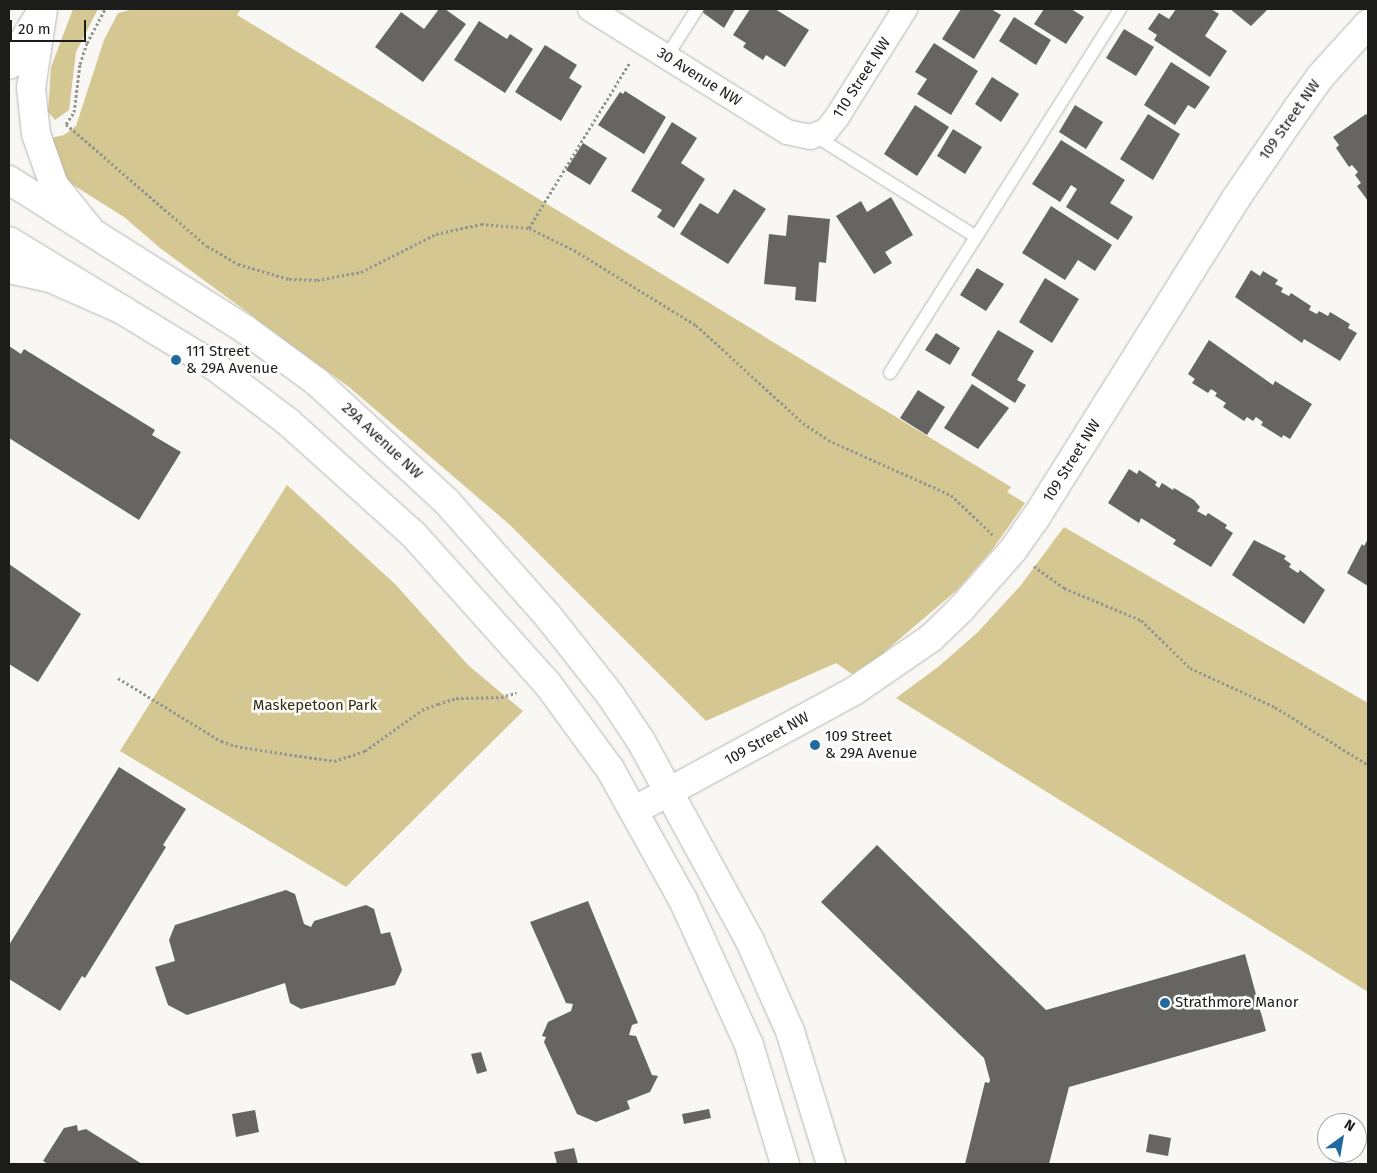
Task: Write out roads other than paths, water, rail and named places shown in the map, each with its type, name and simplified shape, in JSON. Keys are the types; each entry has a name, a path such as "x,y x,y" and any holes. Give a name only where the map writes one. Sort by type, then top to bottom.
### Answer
{"street":[{"path":"9,65 43,9"},
{"path":"43,9 31,88 36,134 54,185 90,230"},
{"name":"30 Avenue NW","path":"590,9 786,132 813,137"},
{"name":"110 Street NW","path":"813,137 838,117 905,9"},
{"path":"1364,9 1368,15"},
{"name":"109 Street NW","path":"635,810 854,691 931,638 979,590 1035,520 1236,200 1296,109 1320,77 1368,24"},
{"name":"29A Avenue NW","path":"9,180 246,330 317,382 386,442 496,553 548,616 611,696 671,792"},
{"path":"9,240 213,365 261,400 361,484 414,535 547,683 584,732 635,810 683,900 749,1045 784,1164"},
{"path":"9,269 50,278 123,310"},
{"path":"671,792 771,987 805,1076 831,1164"}],"lane":[{"path":"667,56 697,9"},
{"path":"890,373 1120,9"},
{"path":"813,137 975,236"}],"place":[{"name":"111 Street & 29A Avenue","path":"176,360"},
{"name":"109 Street & 29A Avenue","path":"815,745"},
{"name":"Strathmore Manor","path":"1165,1003"}],"park label":[{"name":"Maskepetoon Park","path":"315,706"}]}
